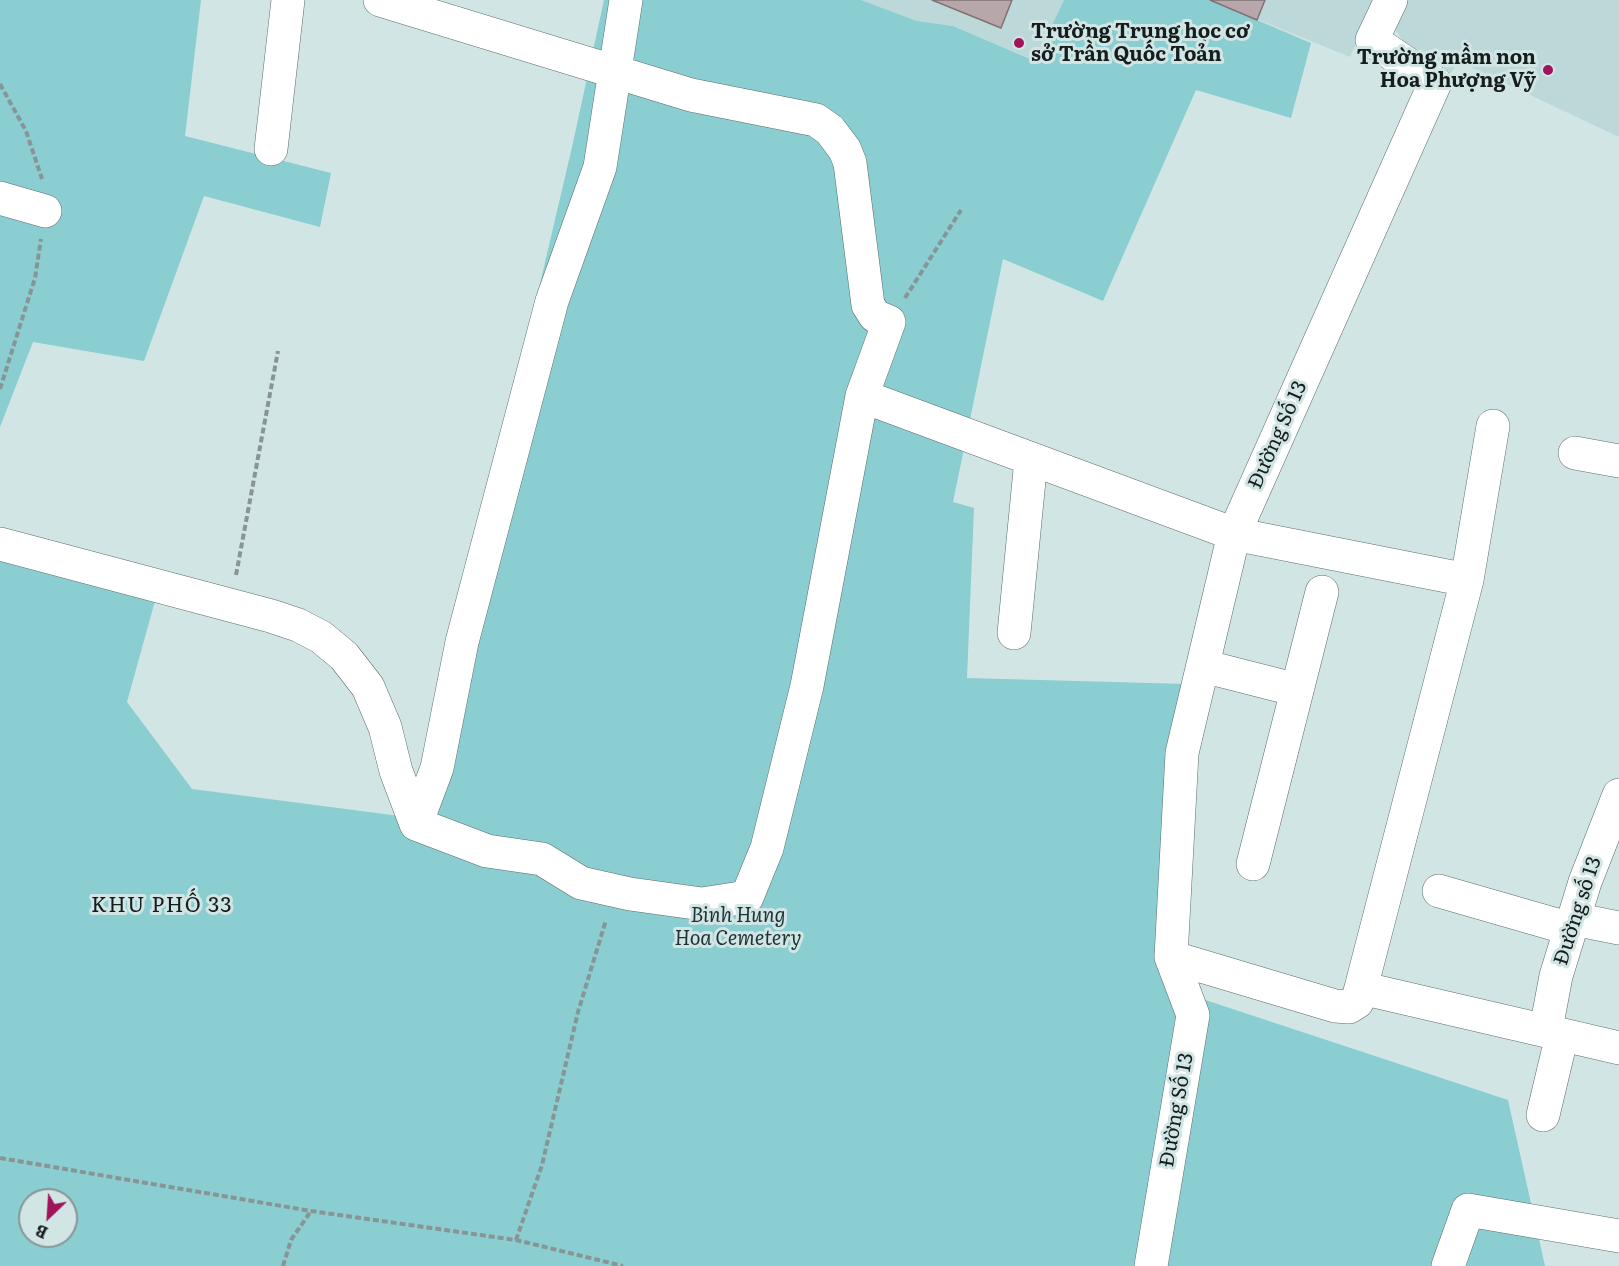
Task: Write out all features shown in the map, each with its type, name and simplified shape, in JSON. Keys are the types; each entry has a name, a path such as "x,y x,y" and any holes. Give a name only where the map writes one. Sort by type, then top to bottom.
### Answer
{"street":[{"path":"271,149 288,0"},
{"path":"0,544 230,605 297,625 321,637 344,657 368,687 385,727 396,771 416,824 486,851 542,859 581,883 615,891 702,904 747,897 767,848 807,686 862,396 890,322 875,316 868,306 850,163 845,150 830,130 816,120 742,108 615,74 380,0"},
{"path":"416,824 437,768 462,642 552,301 600,167 626,0"},
{"name":"Đường Số 13","path":"1234,534 1435,83 1372,40 1391,0"},
{"path":"0,198 45,211"},
{"path":"862,396 1234,534 1467,580"},
{"path":"1234,534 1182,753 1171,957 1335,1006 1349,1006 1357,1002 1361,988 1467,580 1493,426"},
{"path":"1575,453 1619,461"},
{"path":"1014,633 1031,460"},
{"path":"1253,864 1322,592"},
{"path":"1203,666 1297,690"},
{"name":"Đường số 13","path":"1543,1115 1554,1032 1556,976 1572,924 1619,795"},
{"path":"1439,891 1572,924 1619,928"},
{"name":"Đường Số 13","path":"1151,1266 1193,1015 1171,957"},
{"path":"1361,988 1619,1048"},
{"path":"1448,1266 1468,1210 1619,1236"}],"path":[{"path":"890,322 961,210"},
{"path":"230,605 278,351"},
{"path":"516,1240 542,1165 578,1012 615,891"},
{"path":"0,1158 312,1211 516,1240 623,1266"},
{"path":"283,1266 291,1240 312,1211"}],"shaded area":[{"name":"Trường Trung học cơ sở Trần Quốc Toản","path":"861,0 1064,0 1036,61 953,26 917,21"},
{"name":"Trường Trung học cơ sở Trần Quốc Toản","path":"1210,0 1375,0 1350,57"},
{"name":"Trường mầm non Hoa Phượng Vỹ","path":"1399,0 1619,0 1619,137 1458,61 1448,79 1410,53 1394,27"}],"green space":[{"path":"0,0 201,0 185,136 331,173 320,227 204,196 144,361 33,342 0,427"},
{"name":"Binh Hung Hoa Cemetery","path":"604,0 861,0 917,21 953,26 1035,61 1064,0 1210,0 1311,43 1291,118 1196,90 1103,301 1003,259 953,502 974,508 967,678 1187,684 1166,987 1508,1100 1545,1266 0,1266 0,549 155,601 127,702 192,789 415,818 572,147"}],"building":[{"path":"932,0 1012,0 1001,28"},
{"path":"1210,0 1265,0 1257,20"}],"place":[{"name":"Trường Trung học cơ sở Trần Quốc Toản","path":"1019,43"},
{"name":"Trường mầm non Hoa Phượng Vỹ","path":"1548,70"}],"district":[{"name":"KHU PHỐ 33","path":"162,906"}]}
